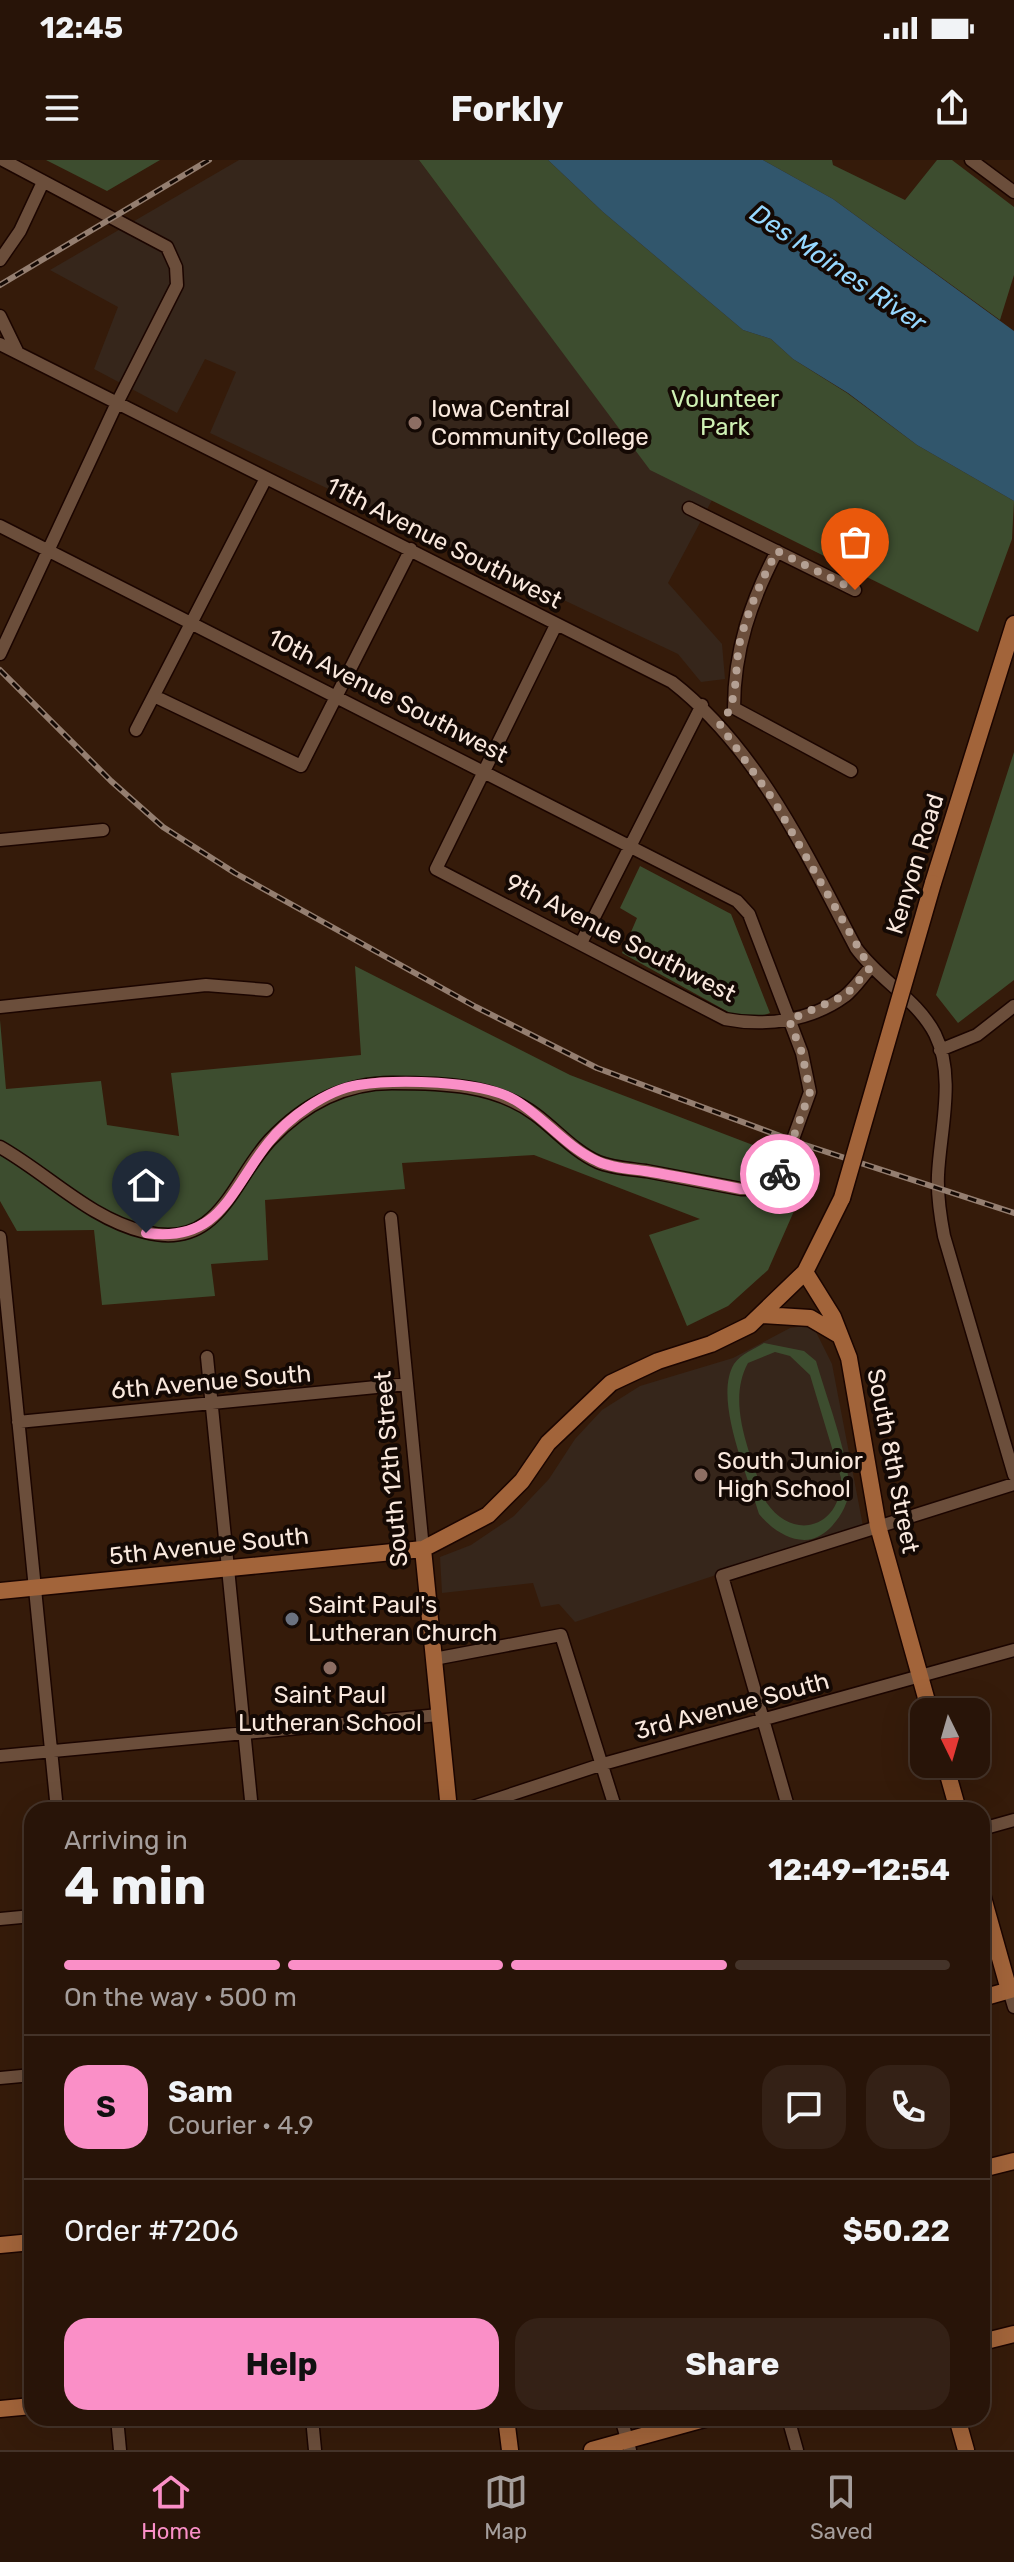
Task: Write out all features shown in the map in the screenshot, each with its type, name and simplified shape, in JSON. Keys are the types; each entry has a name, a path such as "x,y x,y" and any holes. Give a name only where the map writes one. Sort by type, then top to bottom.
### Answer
{"main road":[{"name":"Kenyon Road","path":"423,1549 488,1515 522,1481 548,1443 611,1383 750,1325 805,1272 842,1198 933,883 1014,624"},
{"name":"South 8th Street","path":"805,1272 841,1337 855,1389 878,1526 926,1698"},
{"path":"762,1315 810,1318 841,1337"},
{"name":"5th Avenue South","path":"0,1591 423,1549"},
{"name":"South 12th Street","path":"423,1549 448,1802"},
{"path":"949,1778 956,1802"},
{"path":"990,1921 1012,1995 990,1997"},
{"path":"990,2167 1014,2161"},
{"path":"0,2245 24,2243"},
{"path":"990,2340 1014,2334"},
{"path":"0,2409 24,2407"},
{"path":"507,2426 510,2450"},
{"path":"592,2450 628,2445 684,2426"},
{"path":"959,2426 966,2450"}],"street":[{"path":"0,654 116,405 177,285 176,267 167,247 3,160"},
{"path":"971,160 1014,192"},
{"path":"0,260 20,231 43,182"},
{"path":"0,316 18,353"},
{"name":"11th Avenue Southwest","path":"0,344 672,682 702,705 720,725 774,801 870,968 924,1017 940,1050"},
{"path":"136,730 266,478"},
{"path":"689,508 855,590"},
{"name":"10th Avenue Southwest","path":"0,526 737,901 749,914 789,1020"},
{"path":"154,696 301,766 411,549"},
{"path":"720,725 734,708 734,676 741,639 756,591 777,551"},
{"path":"486,771 556,625"},
{"path":"581,943 702,705"},
{"path":"734,708 851,771"},
{"name":"9th Avenue Southwest","path":"486,771 436,869 725,1019 749,1024 789,1020 846,995 870,968"},
{"path":"0,840 103,830"},
{"path":"0,1007 206,985 267,990"},
{"path":"1014,1006 977,1035 940,1050 944,1102 938,1204 944,1236 1014,1475"},
{"path":"0,1147 115,1222 168,1236 190,1232 213,1217 229,1202 268,1142 324,1098 357,1085 443,1085 483,1089 512,1098 599,1162 741,1189 758,1189 780,1175 806,1106 809,1078 789,1020"},
{"name":"South 12th Street","path":"391,1218 423,1549"},
{"path":"0,1237 56,1802"},
{"path":"207,1357 251,1802"},
{"path":"0,1375 14,1374"},
{"name":"6th Avenue South","path":"18,1422 407,1384"},
{"path":"787,1802 722,1576 1014,1484"},
{"path":"434,1659 561,1635 614,1802"},
{"name":"3rd Avenue South","path":"488,1802 603,1764 1014,1650"},
{"path":"0,1756 439,1715"},
{"path":"990,1827 1014,1820"},
{"path":"0,1919 24,1917"},
{"path":"0,2078 24,2076"},
{"path":"118,2426 120,2450"},
{"path":"313,2426 315,2450"},
{"path":"790,2426 797,2450"}],"shaded area":[{"name":"Iowa Central Community College","path":"239,160 419,160 650,469 712,500 668,583 722,644 725,679 701,682 678,654 210,433 236,372 205,359 177,413 94,369 118,307 50,270"},
{"name":"South Junior High School","path":"805,1326 816,1332 832,1364 863,1526 575,1622 559,1604 541,1607 533,1583 442,1593 440,1557 471,1545 514,1516 549,1479 575,1439 602,1410 640,1386 733,1358 790,1328"}],"green space":[{"path":"46,160 160,160 107,191"},
{"name":"Volunteer Park","path":"419,160 548,160 603,212 743,330 771,339 793,359 847,393 917,445 1014,501 1012,539 978,632 650,470"},
{"path":"763,160 832,160 833,165 905,200 937,160 952,160 1014,207 1014,275 1000,320 833,199"},
{"path":"1014,752 1014,980 958,1023 936,995"},
{"path":"640,866 731,914 770,1013 752,1020 730,1013 622,953 637,918 620,908"},
{"path":"355,966 570,1075 813,1168 768,1270 728,1306 687,1326 649,1235 700,1219 534,1155 402,1163 405,1189 265,1200 268,1260 211,1264 215,1296 102,1305 94,1230 17,1231 0,1201 0,1020 6,1089 101,1081 107,1125 179,1136 171,1073 361,1055"},
{"path":"764,1343 804,1351 816,1361 841,1441 848,1473 846,1503 832,1526 812,1539 797,1539 782,1534 759,1514 734,1438 728,1397 729,1379 737,1360","holes":["775,1352 790,1356 810,1375 841,1478 834,1508 814,1524 790,1522 777,1515 766,1502 740,1414 739,1396 748,1363"]}],"water":[{"name":"Des Moines River","path":"548,160 763,160 833,199 1014,331 1014,501 917,445 848,393 793,359 771,339 743,330 603,212"}],"railway":[{"path":"0,285 209,160"},
{"path":"0,670 111,781 163,827 235,873 476,1007 597,1068 799,1143 1014,1213"}],"way so far":[{"path":"780,1174 810,1092 802,1053 789,1020 846,995 870,968 774,801 720,725 734,708 734,676 741,639 756,591 777,551 855,590"}],"place":[{"name":"Iowa Central Community College","path":"415,423"},
{"name":"South Junior High School","path":"701,1475"},
{"name":"Saint Paul's Lutheran Church","path":"292,1619"},
{"name":"Saint Paul Lutheran School","path":"330,1668"}],"route":[{"path":"146,1233 168,1236 190,1232 213,1217 229,1202 268,1142 312,1105 337,1091 357,1085 443,1085 483,1089 512,1098 599,1162 741,1189 758,1189 780,1174"}]}
